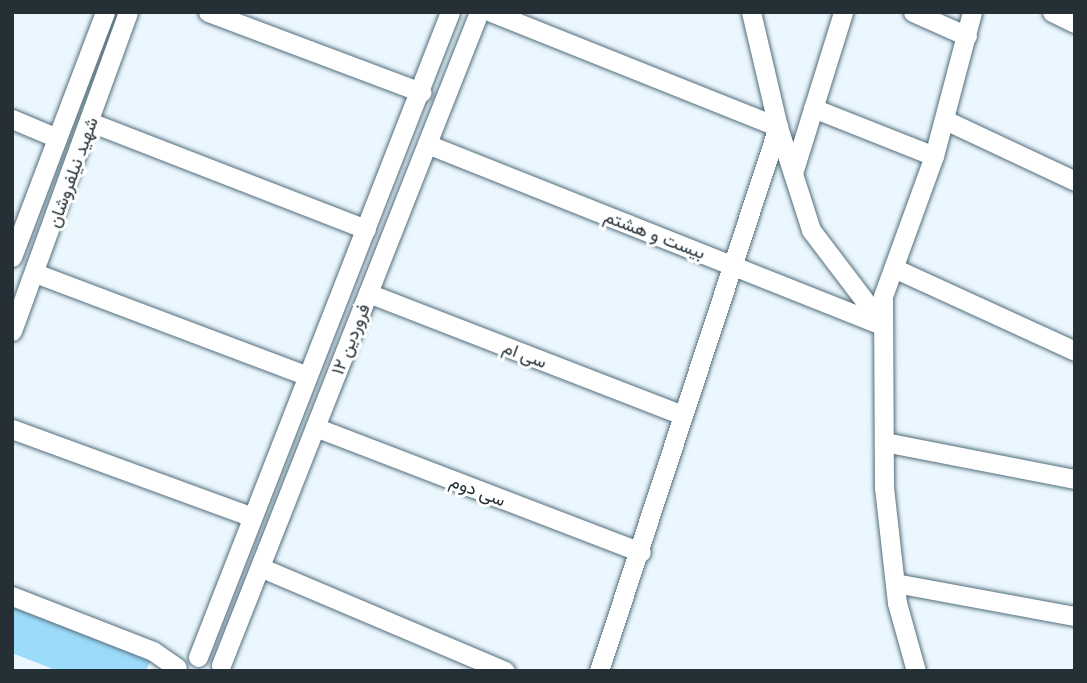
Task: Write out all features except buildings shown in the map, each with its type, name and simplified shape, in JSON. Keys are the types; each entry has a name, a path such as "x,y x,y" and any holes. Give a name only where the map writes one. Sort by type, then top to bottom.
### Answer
{"street":[{"name":"شهید نیلفروشان","path":"12,257 105,12"},
{"name":"شهید نیلفروشان","path":"12,331 128,12"},
{"path":"208,12 421,92"},
{"name":"۱۲ فروردین","path":"198,657 421,92 450,12"},
{"name":"۱۲ فروردین","path":"223,668 479,12"},
{"path":"491,12 778,127"},
{"path":"751,12 778,127 811,230 883,325"},
{"path":"793,173 843,12"},
{"path":"913,12 967,36"},
{"path":"916,671 895,583 884,442 883,296 934,156 972,12"},
{"path":"1052,12 1075,23"},
{"path":"813,108 934,156"},
{"path":"12,119 57,138"},
{"path":"945,120 1075,181"},
{"path":"90,122 366,229"},
{"path":"599,671 778,127"},
{"name":"بیست و هشتم","path":"427,145 883,325"},
{"path":"894,268 1075,351"},
{"path":"35,273 307,376"},
{"name":"سی ام","path":"368,293 682,415"},
{"name":"سی دوم","path":"315,427 640,552"},
{"path":"12,429 252,517"},
{"path":"884,442 1075,479"},
{"path":"262,568 505,671"},
{"path":"895,583 1075,617"},
{"path":"12,596 153,651 177,669 198,657 223,668"}],"shaded area":[{"path":"12,603 151,659 146,671 58,671 12,653"}]}
